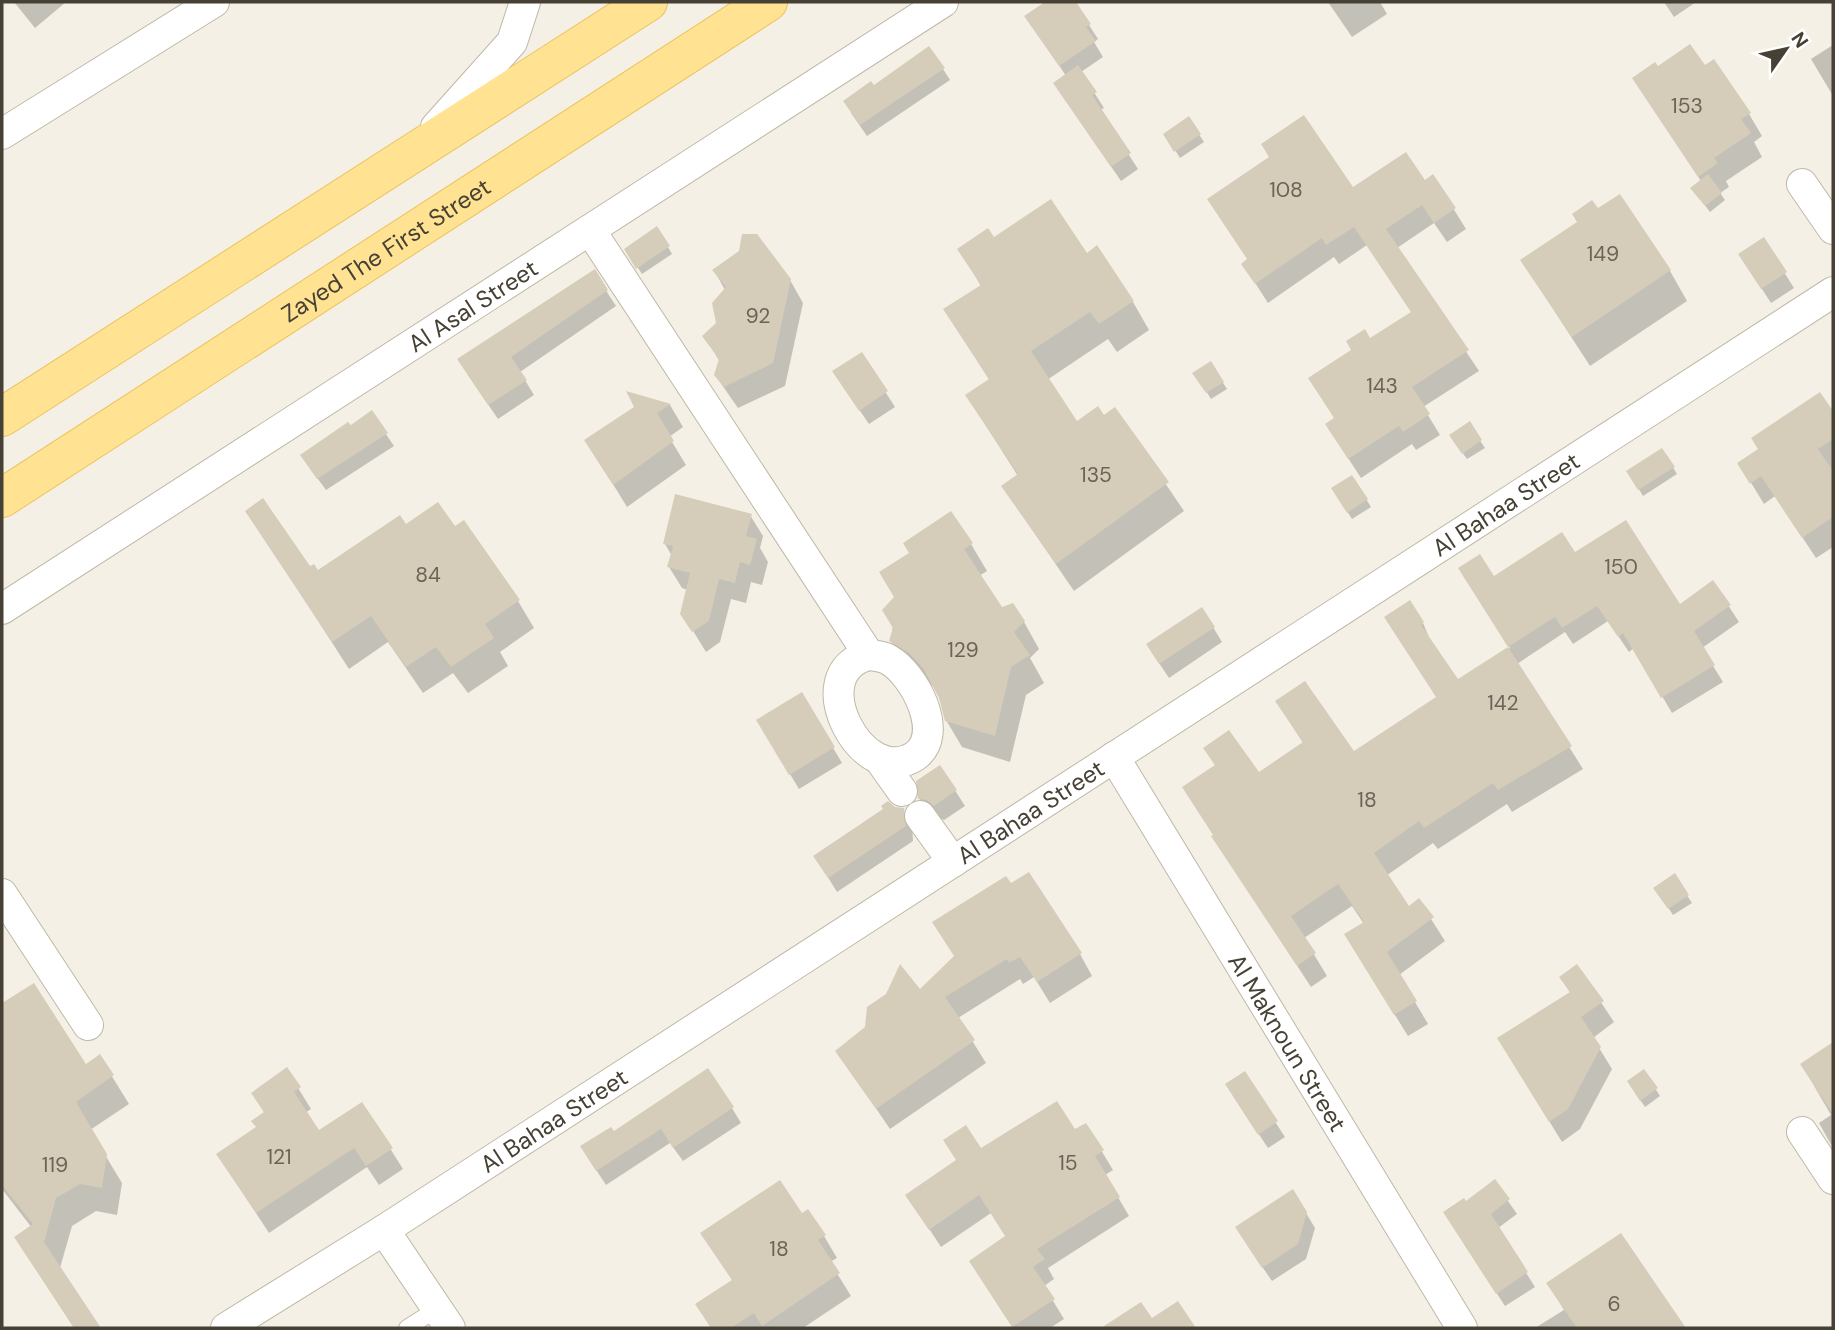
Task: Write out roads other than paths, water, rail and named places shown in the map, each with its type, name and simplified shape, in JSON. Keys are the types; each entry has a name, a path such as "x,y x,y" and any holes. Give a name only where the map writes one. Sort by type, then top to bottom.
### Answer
{"main road":[{"path":"2,417 648,2"},
{"name":"Zayed The First Street","path":"2,498 768,2"}],"street":[{"path":"2,134 214,2"},
{"path":"413,152 512,42 525,2"},
{"name":"Al Asal Street","path":"2,609 943,2"},
{"path":"1802,184 1833,229"},
{"path":"590,230 869,655"},
{"name":"Al Bahaa Street","path":"226,1328 384,1230 1833,292"},
{"path":"880,760 892,763 913,757 926,742 929,723 925,707 900,668 890,660 869,655 858,658 842,672 838,694 844,717 859,743 880,760 902,791"},
{"name":"Al Maknoun Street","path":"1115,757 1462,1328"},
{"path":"920,816 953,862"},
{"path":"2,894 88,1025"},
{"path":"1802,1132 1833,1179"},
{"path":"384,1230 443,1318"}],"lane":[{"path":"407,1328 443,1318"}]}
